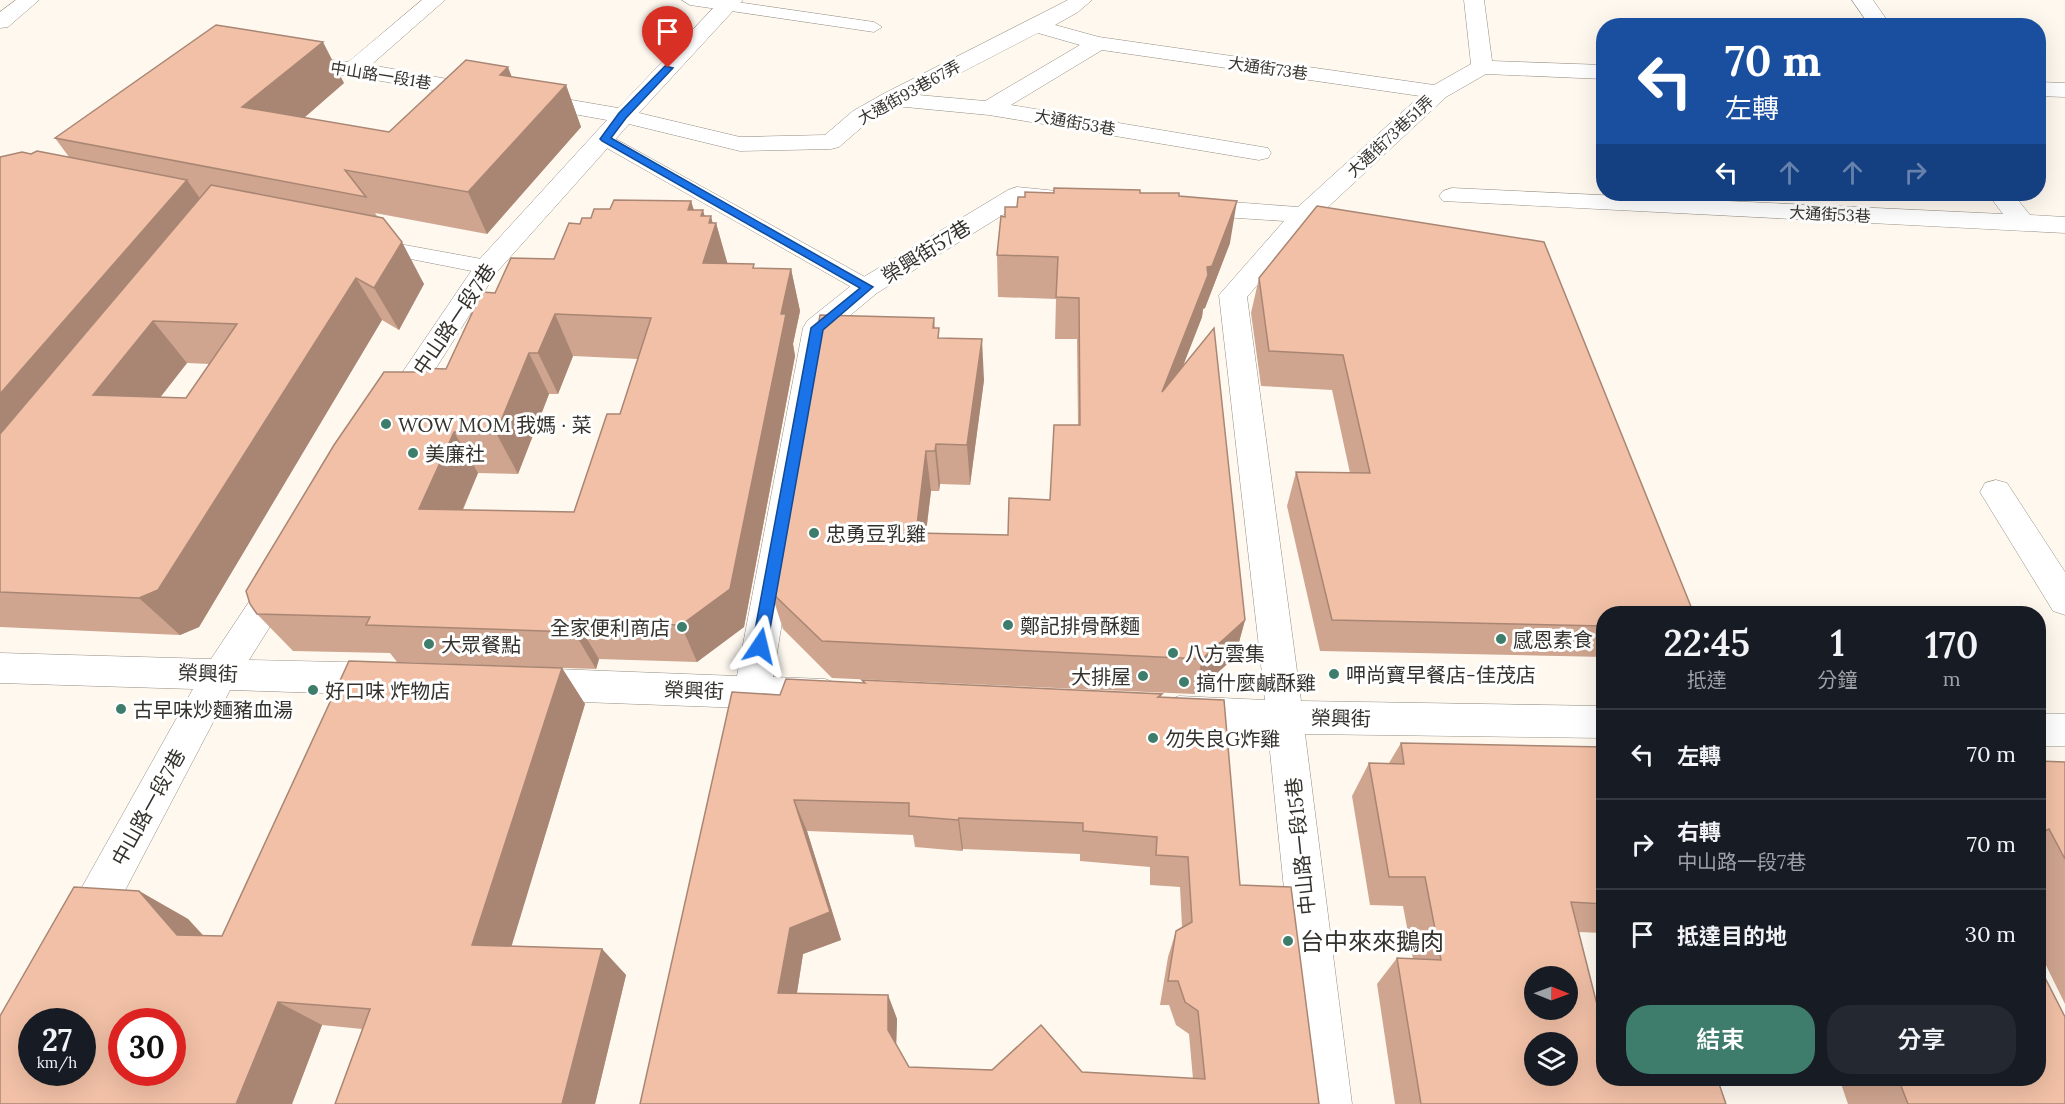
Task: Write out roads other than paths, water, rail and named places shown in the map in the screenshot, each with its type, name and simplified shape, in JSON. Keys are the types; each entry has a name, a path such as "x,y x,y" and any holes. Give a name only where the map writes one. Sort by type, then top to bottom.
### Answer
{"street":[{"path":"0,22 29,0"},
{"path":"353,69 435,0"},
{"name":"大通街93巷67弄","path":"614,127 740,144 831,142 861,116 891,99 1071,8 1082,0"},
{"path":"1474,0 1482,67 1596,72"},
{"path":"1862,0 1875,18"},
{"name":"中山路一段7巷","path":"383,426 487,267 731,3"},
{"name":"大通街73巷","path":"1035,26 1098,43 1438,92"},
{"path":"989,108 1098,43"},
{"name":"中山路一段1巷","path":"272,60 353,69 614,127"},
{"name":"大通街73巷51弄","path":"1237,338 1233,295 1302,218 1438,92 1482,67"},
{"path":"2046,89 2065,90"},
{"name":"大通街53巷","path":"891,99 989,108 1259,153"},
{"name":"榮興街57巷","path":"752,692 817,328 867,287 1017,195 1089,200"},
{"name":"大通街53巷","path":"1452,196 2065,225"},
{"path":"2006,201 2022,223"},
{"path":"1172,206 1302,218 1334,227"},
{"name":"中山路一段15巷","path":"1237,338 1285,717 1329,1104"},
{"path":"1996,492 2065,601"},
{"name":"中山路一段7巷","path":"68,954 221,673 299,554"},
{"name":"榮興街","path":"0,668 422,680"},
{"name":"榮興街","path":"492,683 858,697"},
{"name":"榮興街","path":"1143,710 1285,717 1596,722"},
{"path":"2046,729 2065,730"}],"lane":[{"path":"690,0 731,3 874,27"},
{"path":"614,127 867,287"},
{"path":"348,240 487,267"}],"place":[{"name":"WOW MOM 我媽 · 菜","path":"386,424"},
{"name":"美廉社","path":"413,453"},
{"name":"忠勇豆乳雞","path":"814,533"},
{"name":"鄭記排骨酥麵","path":"1008,625"},
{"name":"全家便利商店","path":"682,627"},
{"name":"感恩素食","path":"1501,639"},
{"name":"大眾餐點","path":"429,644"},
{"name":"八方雲集","path":"1173,653"},
{"name":"呷尚寶早餐店-佳茂店","path":"1334,674"},
{"name":"大排屋","path":"1143,676"},
{"name":"搞什麼鹹酥雞","path":"1184,682"},
{"name":"好口味 炸物店","path":"313,690"},
{"name":"古早味炒麵豬血湯","path":"121,709"},
{"name":"勿失良G炸雞","path":"1153,738"},
{"name":"台中來來鵝肉","path":"1288,941"}]}
